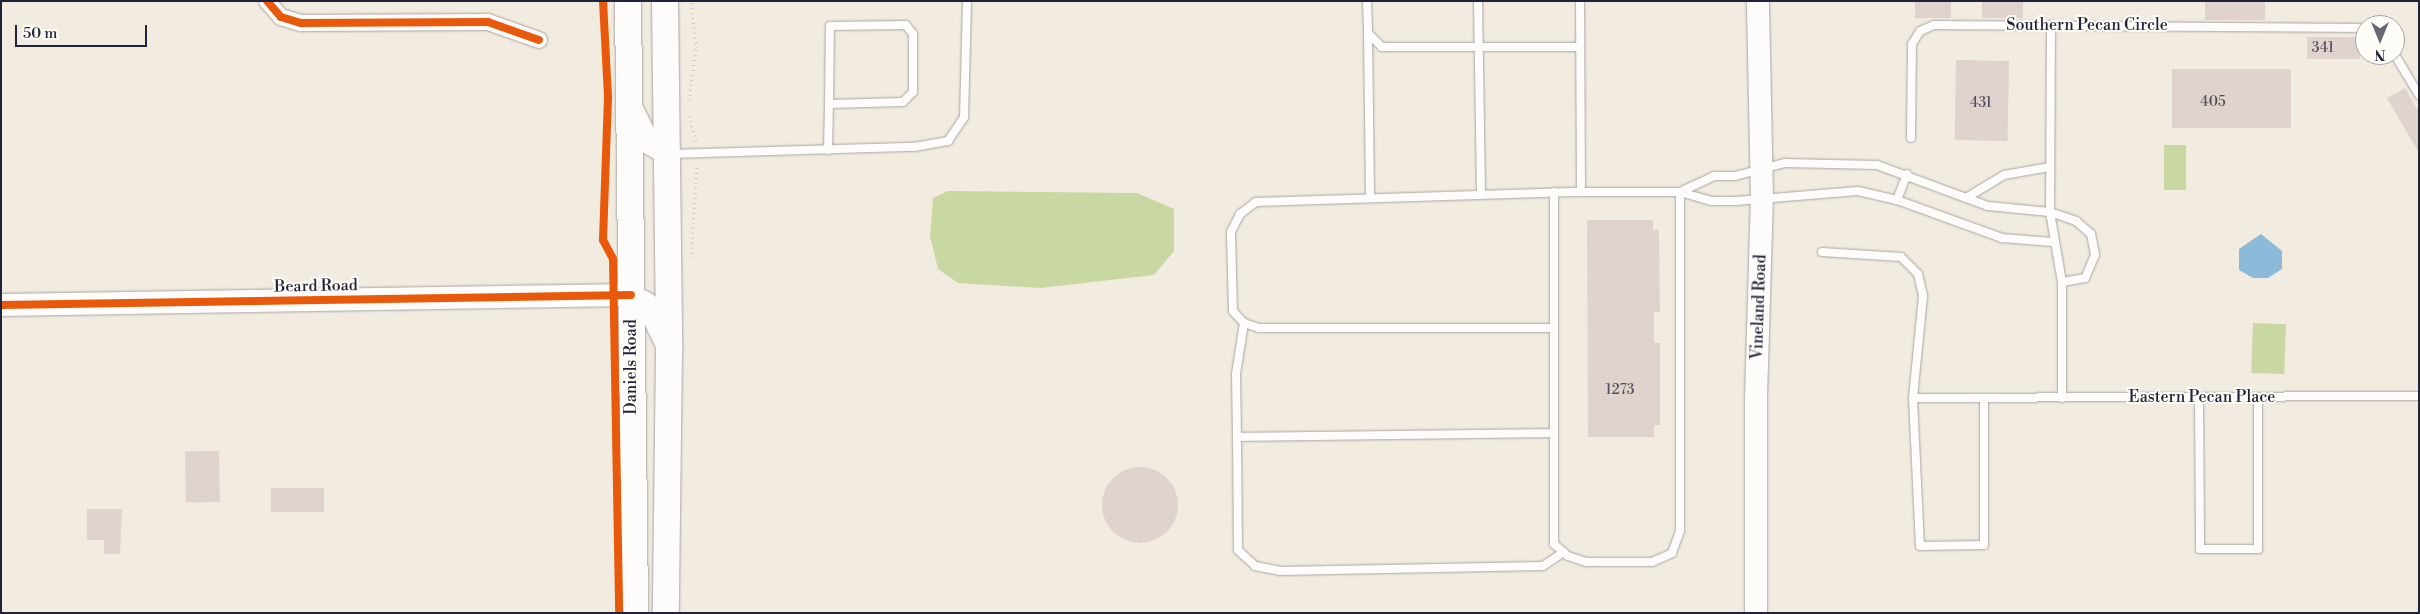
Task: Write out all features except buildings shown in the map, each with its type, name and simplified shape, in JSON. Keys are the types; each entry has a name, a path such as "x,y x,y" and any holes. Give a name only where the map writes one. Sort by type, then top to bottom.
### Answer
{"main road":[{"name":"Daniels Road","path":"628,1 630,295 636,613"},
{"path":"665,1 669,351 666,613"},
{"name":"Vineland Road","path":"1756,613 1762,198 1758,1"},
{"path":"628,101 650,143 667,154"},
{"path":"630,295 647,304 669,351"},
{"name":"Beard Road","path":"1,305 630,295"}],"street":[{"path":"267,1 281,17 301,23 488,22 539,40"}],"lane":[{"path":"667,154 914,147 948,141 964,116 967,1"},
{"path":"1367,1 1370,198"},
{"path":"1478,1 1481,195"},
{"path":"1580,1 1581,192"},
{"path":"828,150 830,26 906,25 913,34 913,92 903,102 829,104"},
{"name":"Southern Pecan Circle","path":"1911,138 1912,44 1920,31 1934,25 2355,28"},
{"path":"2050,25 2050,212 2052,242 2062,282 2062,398"},
{"path":"1368,33 1382,47 1580,47"},
{"path":"2401,65 2419,95"},
{"path":"1680,192 1714,176 1762,169 1785,163 1845,163 1907,174 1966,198 2020,212 2050,212 2076,221 2091,234 2095,255 2085,278 2062,282"},
{"path":"1966,198 2004,175 2050,167"},
{"path":"1897,200 1907,174"},
{"path":"1551,328 1259,328 1244,323 1233,311 1231,232 1240,214 1256,202 1554,192 1680,192 1712,201 1858,191 1897,200 1964,228 2002,238 2052,242"},
{"path":"1554,192 1551,328 1554,544 1564,552 1587,562 1652,562 1672,553 1680,530 1680,192"},
{"path":"1822,252 1901,257 1918,274 1923,296 1913,398 1920,546 1984,545 1984,398"},
{"path":"1244,323 1236,374 1238,550 1255,566 1280,571 1543,566 1564,552"},
{"name":"Eastern Pecan Place","path":"1913,398 2419,396"},
{"path":"2199,397 2200,549 2258,549 2258,397"},
{"path":"1237,437 1553,433"}],"green space":[{"path":"2164,145 2186,145 2186,190 2164,190"},
{"path":"948,191 1137,193 1174,209 1174,251 1154,275 1040,288 958,283 938,269 930,236 933,198"},
{"path":"2253,323 2286,324 2284,374 2251,373"}],"water":[{"path":"2261,234 2282,251 2282,269 2268,278 2253,278 2239,270 2239,249"}],"cycle path":[{"path":"267,1 281,17 301,23 488,22 539,40"},
{"path":"603,1 608,97 603,240 613,259 619,613"},
{"path":"1,305 631,295"}]}
